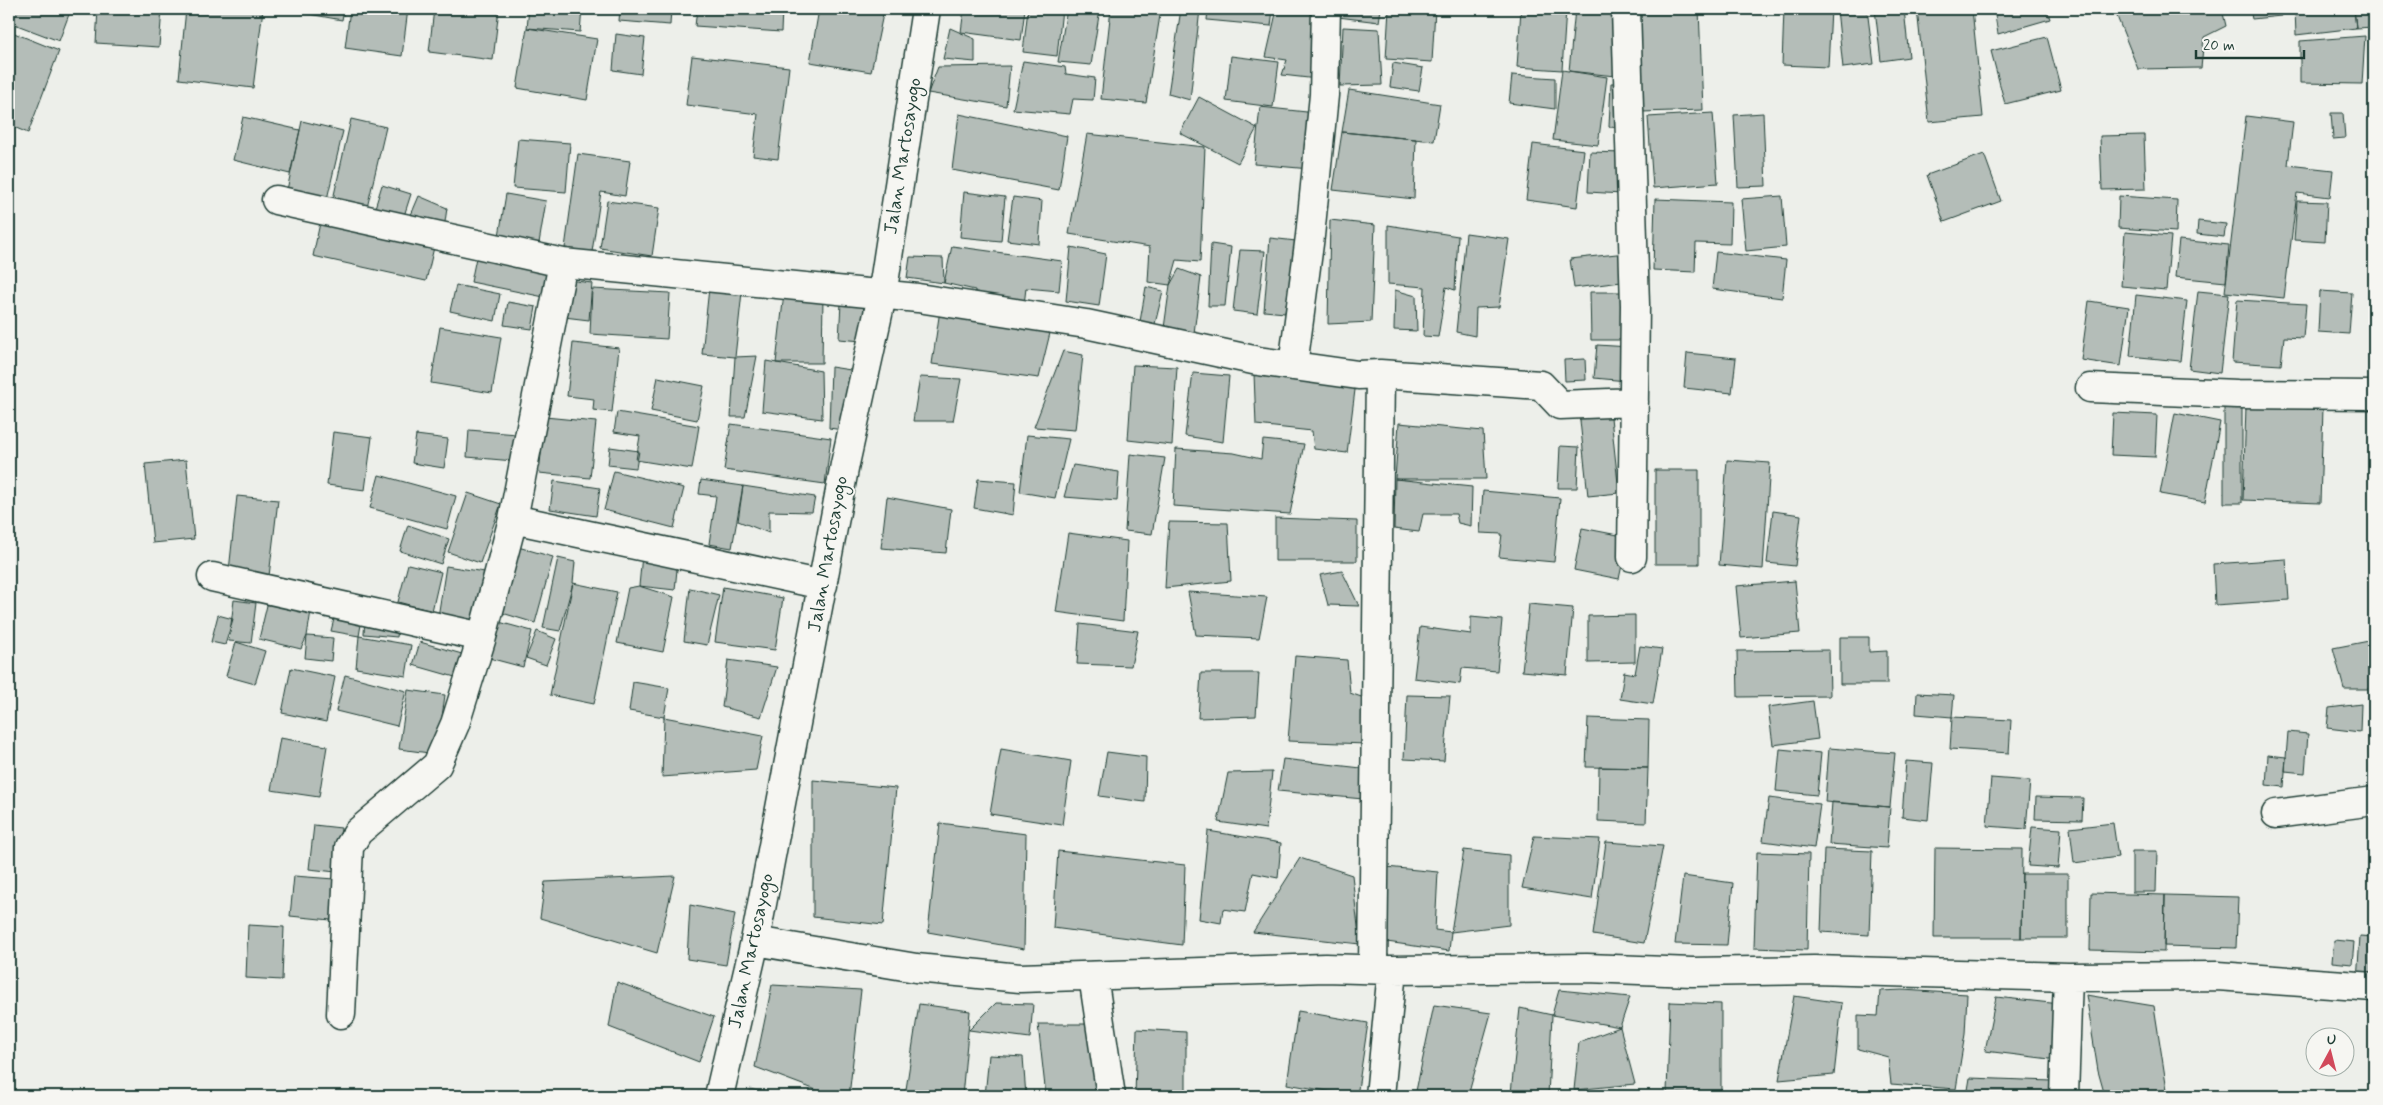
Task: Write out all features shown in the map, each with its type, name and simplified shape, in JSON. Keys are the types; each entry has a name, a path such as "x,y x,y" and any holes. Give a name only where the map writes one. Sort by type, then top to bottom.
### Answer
{"street":[{"name":"Jalan Martosayogo","path":"719,1096 755,941 845,464 882,296 926,9"},
{"path":"1293,366 1310,236 1324,95 1326,9"},
{"path":"1626,9 1636,304 1632,557"},
{"path":"276,200 563,263 882,296 918,298 1086,324 1248,359 1358,375 1380,374 1541,385 1560,405 1634,402"},
{"path":"341,1014 349,847 358,832 437,766 455,724 482,637 513,519 563,263"},
{"path":"1380,374 1382,970 1380,1096"},
{"path":"2090,388 2237,394 2374,395"},
{"path":"513,519 823,585"},
{"path":"212,577 482,637"},
{"path":"2276,814 2374,802"},
{"path":"755,941 916,968 1020,978 1325,968 1382,970 1587,968 1692,972 1814,970 2068,977 2217,976 2374,986"},
{"path":"1093,976 1111,1096"},
{"path":"2064,1096 2068,977"}],"building":[{"path":"9,9 71,9 59,41 9,22"},
{"path":"98,9 162,9 159,47 96,43"},
{"path":"186,9 263,9 253,88 179,79"},
{"path":"281,9 344,9 342,20"},
{"path":"350,9 408,9 402,56 345,48"},
{"path":"434,9 499,9 493,60 429,52"},
{"path":"529,9 582,9 580,32 527,28"},
{"path":"620,9 671,9 670,25 619,21"},
{"path":"697,9 782,9 781,32 695,26"},
{"path":"819,9 855,9 883,14 871,72 810,62"},
{"path":"964,9 1025,9 1021,40 961,32"},
{"path":"1028,9 1062,9 1057,56 1023,52"},
{"path":"1067,9 1100,9 1091,65 1058,62"},
{"path":"1111,9 1161,9 1146,103 1101,99"},
{"path":"1181,9 1200,9 1190,100 1168,94"},
{"path":"1208,9 1273,9 1271,26 1207,20"},
{"path":"1277,9 1313,9 1317,79 1282,75 1287,60 1266,57"},
{"path":"1339,9 1381,9 1379,22 1338,17"},
{"path":"1389,9 1435,9 1432,62 1386,59"},
{"path":"1521,9 1566,9 1562,70 1517,67"},
{"path":"1575,9 1614,9 1615,76 1569,71"},
{"path":"1637,9 1699,9 1703,110 1642,112"},
{"path":"1784,9 1831,9 1828,67 1782,65"},
{"path":"1837,9 1867,9 1874,64 1843,68"},
{"path":"1875,9 1904,9 1909,57 1881,61"},
{"path":"1917,9 1972,9 1983,117 1929,122"},
{"path":"1994,9 2047,9 2050,19 1998,34"},
{"path":"2114,9 2222,9 2226,26 2204,37 2201,68 2138,69"},
{"path":"2250,9 2280,9 2281,16 2252,19"},
{"path":"2295,9 2354,9 2356,28 2296,35"},
{"path":"2354,9 2374,9 2374,27 2356,28"},
{"path":"1343,27 1379,29 1382,85 1340,86"},
{"path":"527,28 597,39 587,100 517,88"},
{"path":"950,28 975,39 975,62 943,59"},
{"path":"9,31 59,51 28,133 9,125"},
{"path":"616,34 645,38 641,74 613,70"},
{"path":"2365,36 2362,84 2300,83 2300,41"},
{"path":"2047,37 2061,90 2005,104 1991,51"},
{"path":"692,56 789,67 778,159 753,156 758,114 686,105"},
{"path":"1231,56 1279,62 1273,107 1226,101"},
{"path":"1023,61 1065,67 1066,74 1095,78 1093,100 1073,99 1070,114 1013,109"},
{"path":"1393,63 1423,68 1419,91 1390,87"},
{"path":"1010,66 1006,106 928,93 938,67"},
{"path":"1562,70 1607,77 1598,145 1553,140"},
{"path":"1512,75 1555,78 1555,109 1509,103"},
{"path":"1611,83 1625,83 1623,128 1609,127"},
{"path":"1349,90 1440,104 1434,141 1342,132"},
{"path":"1199,97 1257,128 1238,163 1180,133"},
{"path":"1260,107 1316,113 1310,169 1254,164"},
{"path":"1713,113 1718,183 1653,188 1648,117"},
{"path":"1763,113 1766,186 1738,187 1734,115"},
{"path":"2331,113 2343,113 2345,138 2333,139"},
{"path":"959,114 1067,136 1059,190 952,170"},
{"path":"2246,116 2293,122 2288,165 2333,170 2330,197 2297,193 2284,298 2225,292"},
{"path":"243,117 300,130 290,174 233,160"},
{"path":"351,119 386,127 366,212 332,204"},
{"path":"302,121 343,131 327,199 287,190"},
{"path":"1342,132 1416,139 1414,199 1333,190"},
{"path":"1087,134 1205,147 1200,262 1177,260 1170,285 1148,282 1150,247 1069,234"},
{"path":"2144,135 2146,189 2102,190 2100,136"},
{"path":"518,139 570,143 566,192 513,188"},
{"path":"1533,144 1584,150 1577,207 1526,200"},
{"path":"1590,152 1623,153 1622,194 1588,192"},
{"path":"578,154 630,161 625,196 601,192 592,252 565,248"},
{"path":"1984,154 2001,201 1944,222 1927,175"},
{"path":"382,185 411,194 403,219 374,211"},
{"path":"964,192 1005,197 1001,241 960,237"},
{"path":"506,194 546,201 538,249 498,242"},
{"path":"419,196 447,208 444,229 411,215"},
{"path":"1782,196 1786,247 1746,251 1741,199"},
{"path":"2119,196 2177,200 2176,232 2118,228"},
{"path":"1013,197 1042,201 1039,244 1007,240"},
{"path":"1655,199 1731,202 1730,244 1696,243 1695,272 1653,270"},
{"path":"607,201 659,208 652,256 600,248"},
{"path":"2297,201 2327,202 2325,242 2294,240"},
{"path":"321,218 435,243 426,281 313,256"},
{"path":"1330,220 1375,225 1371,322 1328,324"},
{"path":"2198,221 2226,224 2224,237 2197,234"},
{"path":"1388,225 1458,236 1455,290 1446,287 1438,337 1423,336 1425,287 1388,284"},
{"path":"2125,232 2171,236 2166,290 2121,286"},
{"path":"1466,233 1509,239 1499,307 1476,308 1475,336 1456,332"},
{"path":"1270,238 1296,241 1285,313 1264,311"},
{"path":"2179,240 2229,245 2226,282 2175,277"},
{"path":"1211,244 1231,247 1225,306 1208,306"},
{"path":"952,246 1062,261 1059,291 1026,288 1024,305 975,298 975,290 944,283"},
{"path":"1071,247 1106,254 1099,306 1066,301"},
{"path":"478,248 551,264 544,297 471,282"},
{"path":"1240,250 1265,251 1257,314 1233,311"},
{"path":"1716,252 1786,260 1782,298 1712,289"},
{"path":"1626,253 1629,281 1574,288 1570,259"},
{"path":"910,257 943,258 944,283 907,278"},
{"path":"1179,269 1201,277 1194,333 1164,328 1170,285"},
{"path":"568,280 592,283 589,320 564,317"},
{"path":"456,285 500,294 495,321 450,311"},
{"path":"1146,287 1163,291 1154,328 1139,327"},
{"path":"709,288 742,292 735,357 702,354"},
{"path":"592,289 670,293 667,339 590,334"},
{"path":"1395,290 1416,296 1417,331 1394,330"},
{"path":"2198,291 2229,294 2220,373 2189,369"},
{"path":"2320,291 2352,293 2349,334 2318,332"},
{"path":"1590,292 1628,292 1629,340 1591,340"},
{"path":"784,293 823,296 822,363 776,363"},
{"path":"2136,295 2187,301 2180,361 2130,356"},
{"path":"2237,300 2306,304 2303,338 2284,337 2281,365 2232,362"},
{"path":"2089,301 2129,307 2121,366 2081,360"},
{"path":"508,302 536,307 532,329 504,325"},
{"path":"841,303 864,305 862,341 839,339"},
{"path":"940,310 1051,329 1039,378 932,364"},
{"path":"440,327 501,337 492,393 431,383"},
{"path":"573,343 619,348 612,412 593,410 594,399 567,396"},
{"path":"1597,345 1630,347 1627,381 1594,378"},
{"path":"1063,351 1083,355 1075,430 1034,427"},
{"path":"1687,353 1736,358 1732,393 1684,388"},
{"path":"757,356 745,417 731,417 735,357"},
{"path":"1585,359 1586,380 1565,381 1564,360"},
{"path":"766,361 821,371 822,419 762,411"},
{"path":"1133,365 1177,367 1172,445 1128,440"},
{"path":"831,367 857,371 843,430 829,428"},
{"path":"1193,373 1229,376 1223,442 1185,436"},
{"path":"1254,374 1356,382 1347,453 1314,449 1312,431 1256,425"},
{"path":"658,377 704,386 697,420 651,411"},
{"path":"920,377 961,379 953,421 913,421"},
{"path":"2246,406 2323,408 2320,503 2243,500"},
{"path":"2224,407 2242,407 2242,503 2224,503"},
{"path":"1610,408 1619,493 1588,496 1579,411"},
{"path":"617,412 699,426 692,469 636,460 640,436 614,432"},
{"path":"2113,413 2157,415 2155,457 2111,455"},
{"path":"2175,413 2220,422 2205,502 2160,494"},
{"path":"545,417 596,422 590,478 539,473"},
{"path":"1399,423 1483,431 1486,479 1395,479"},
{"path":"731,424 831,438 825,484 724,470"},
{"path":"469,430 517,434 514,461 467,457"},
{"path":"333,432 372,437 365,490 327,485"},
{"path":"416,435 448,439 444,468 412,463"},
{"path":"1027,435 1069,439 1055,498 1020,492"},
{"path":"1263,440 1304,444 1290,514 1173,506 1176,449 1234,453 1261,459"},
{"path":"1560,446 1579,447 1577,488 1558,488"},
{"path":"610,447 639,451 636,468 608,465"},
{"path":"1130,454 1165,458 1152,534 1125,531"},
{"path":"186,460 194,539 153,543 145,464"},
{"path":"1727,460 1770,463 1763,569 1719,565"},
{"path":"1073,465 1119,472 1117,501 1064,497"},
{"path":"1655,470 1699,470 1699,564 1655,564"},
{"path":"614,471 684,488 674,528 604,510"},
{"path":"379,475 456,496 447,529 370,508"},
{"path":"978,479 1016,482 1013,515 974,508"},
{"path":"1395,479 1472,487 1471,526 1458,523 1456,514 1423,514 1419,532 1394,529"},
{"path":"701,480 743,486 732,548 709,544 716,496 699,494"},
{"path":"554,481 600,488 596,516 550,509"},
{"path":"743,486 815,497 812,512 769,511 769,533 738,521"},
{"path":"1483,491 1560,498 1554,562 1499,557 1502,534 1480,533"},
{"path":"468,493 501,504 480,563 448,552"},
{"path":"237,496 278,500 269,576 229,571"},
{"path":"887,497 951,509 946,553 881,548"},
{"path":"1773,511 1801,515 1795,566 1767,563"},
{"path":"1275,518 1357,521 1357,561 1275,561"},
{"path":"1169,522 1228,523 1231,581 1165,588"},
{"path":"408,525 449,539 441,564 400,551"},
{"path":"1582,528 1628,537 1619,579 1574,570"},
{"path":"1068,533 1127,541 1123,621 1056,612"},
{"path":"518,547 553,557 535,623 499,612"},
{"path":"642,555 678,559 675,590 639,586"},
{"path":"558,558 575,562 573,583 560,631 543,628"},
{"path":"2286,559 2289,600 2215,605 2213,564"},
{"path":"408,564 441,572 432,611 398,602"},
{"path":"446,566 491,573 483,624 438,617"},
{"path":"1342,571 1359,606 1328,605 1320,575"},
{"path":"1795,581 1800,633 1741,638 1736,586"},
{"path":"573,583 617,592 594,704 550,695"},
{"path":"639,586 674,597 663,652 617,643 628,588"},
{"path":"723,587 783,598 775,650 715,642"},
{"path":"690,588 719,595 707,645 684,641"},
{"path":"1188,592 1267,597 1259,638 1196,635"},
{"path":"234,600 256,603 251,643 229,641"},
{"path":"268,601 311,611 307,636 301,649 259,639"},
{"path":"1529,604 1573,608 1567,675 1522,671"},
{"path":"218,615 233,619 225,645 211,642"},
{"path":"335,615 362,619 359,636 331,631"},
{"path":"1635,615 1635,662 1588,663 1588,616"},
{"path":"365,617 399,620 397,637 364,634"},
{"path":"1471,617 1502,620 1497,671 1462,668 1460,684 1414,678 1420,627 1471,634"},
{"path":"499,622 532,631 523,667 489,658"},
{"path":"1080,624 1138,631 1131,666 1077,664"},
{"path":"537,631 556,639 546,665 526,658"},
{"path":"307,636 333,638 331,661 305,658"},
{"path":"359,636 411,645 406,676 356,668"},
{"path":"1840,637 1869,637 1869,652 1887,651 1887,684 1840,684"},
{"path":"2374,640 2374,689 2344,689 2333,648"},
{"path":"236,642 265,651 255,684 226,676"},
{"path":"420,642 462,654 455,677 413,665"},
{"path":"1640,646 1662,649 1653,704 1620,699 1624,672 1635,674"},
{"path":"1829,650 1830,696 1738,697 1737,651"},
{"path":"1295,656 1347,660 1350,693 1367,699 1366,744 1288,741"},
{"path":"728,660 777,667 761,717 722,707"},
{"path":"291,668 335,677 326,722 282,713"},
{"path":"1201,673 1259,673 1256,716 1198,718"},
{"path":"345,675 406,691 397,726 336,711"},
{"path":"633,682 669,688 664,717 629,711"},
{"path":"408,690 445,695 437,754 399,749"},
{"path":"1917,693 1954,695 1952,717 1916,714"},
{"path":"1407,695 1450,696 1444,761 1404,759"},
{"path":"1813,701 1818,739 1773,745 1768,707"},
{"path":"2361,704 2360,732 2327,728 2329,708"},
{"path":"664,717 763,736 756,770 662,777"},
{"path":"1952,717 2011,720 2009,753 1950,749"},
{"path":"1588,718 1649,720 1648,768 1586,767"},
{"path":"2288,732 2308,734 2305,773 2285,771"},
{"path":"280,738 327,746 319,797 271,790"},
{"path":"1829,748 1895,753 1890,807 1825,802"},
{"path":"1001,749 1071,761 1062,825 990,814"},
{"path":"1780,749 1821,753 1817,795 1776,791"},
{"path":"1107,752 1146,757 1145,802 1099,796"},
{"path":"2268,755 2286,757 2284,787 2266,785"},
{"path":"1283,759 1370,769 1363,799 1278,791"},
{"path":"1906,761 1933,763 1928,820 1902,817"},
{"path":"1599,767 1648,768 1646,823 1598,821"},
{"path":"1272,772 1266,829 1218,822 1228,773"},
{"path":"1991,778 2030,781 2026,829 1987,826"},
{"path":"813,780 896,788 883,925 813,917"},
{"path":"2036,797 2083,798 2082,820 2035,819"},
{"path":"1769,798 1820,804 1814,848 1763,841"},
{"path":"1832,802 1890,807 1887,848 1829,844"},
{"path":"940,823 1026,834 1024,949 928,932"},
{"path":"2113,823 2118,857 2074,863 2070,828"},
{"path":"314,825 341,828 336,872 309,869"},
{"path":"2032,827 2061,829 2058,868 2028,866"},
{"path":"1208,831 1281,843 1278,878 1253,873 1245,912 1223,909 1221,923 1199,919"},
{"path":"1534,836 1600,839 1592,899 1522,888"},
{"path":"1606,842 1663,846 1644,943 1593,935"},
{"path":"1935,848 2022,849 2021,938 1934,938"},
{"path":"1824,849 1872,851 1869,935 1821,932"},
{"path":"1464,850 1509,855 1509,925 1451,932"},
{"path":"1058,851 1185,865 1182,945 1053,928"},
{"path":"2132,851 2157,851 2156,892 2132,892"},
{"path":"1757,852 1809,854 1807,950 1754,948"},
{"path":"1300,858 1352,875 1360,944 1253,932"},
{"path":"1386,867 1438,872 1435,930 1451,932 1449,951 1380,941"},
{"path":"2022,874 2068,874 2068,938 2021,938"},
{"path":"294,876 334,879 331,920 290,916"},
{"path":"675,876 657,953 540,918 545,882"},
{"path":"1683,876 1733,883 1727,945 1675,944"},
{"path":"2091,893 2165,895 2164,952 2090,950"},
{"path":"2165,895 2238,897 2236,948 2164,946"},
{"path":"690,905 735,914 726,965 687,959"},
{"path":"248,925 284,927 282,980 246,978"},
{"path":"2360,936 2374,937 2374,981 2357,980"},
{"path":"2334,940 2354,942 2352,964 2332,962"},
{"path":"617,982 714,1017 699,1062 609,1027"},
{"path":"772,985 861,990 849,1096 832,1096 755,1067"},
{"path":"1559,990 1630,997 1620,1027 1552,1015"},
{"path":"1902,990 1967,994 1965,1034 1956,1089 1891,1084 1888,1057 1858,1049 1858,1015 1878,1016 1880,991"},
{"path":"2086,995 2154,1006 2168,1096 2105,1096 2098,1071"},
{"path":"1794,996 1842,1003 1834,1075 1779,1080"},
{"path":"1996,997 2060,1004 2058,1060 1985,1051"},
{"path":"1670,1002 1721,1004 1721,1096 1667,1093"},
{"path":"996,1003 1033,1004 1030,1038 969,1030"},
{"path":"919,1004 970,1011 962,1096 905,1096"},
{"path":"1434,1005 1491,1013 1468,1096 1415,1096"},
{"path":"1520,1008 1552,1015 1548,1096 1511,1093"},
{"path":"1298,1011 1368,1023 1357,1096 1287,1084"},
{"path":"1038,1024 1092,1024 1096,1094 1046,1096"},
{"path":"1620,1027 1635,1084 1574,1090 1579,1042"},
{"path":"1137,1029 1186,1032 1186,1096 1135,1096"},
{"path":"989,1055 1023,1057 1026,1096 985,1096"},
{"path":"1970,1078 2052,1081 2052,1096 1967,1096"},
{"path":"750,1089 777,1096 748,1096"}]}
